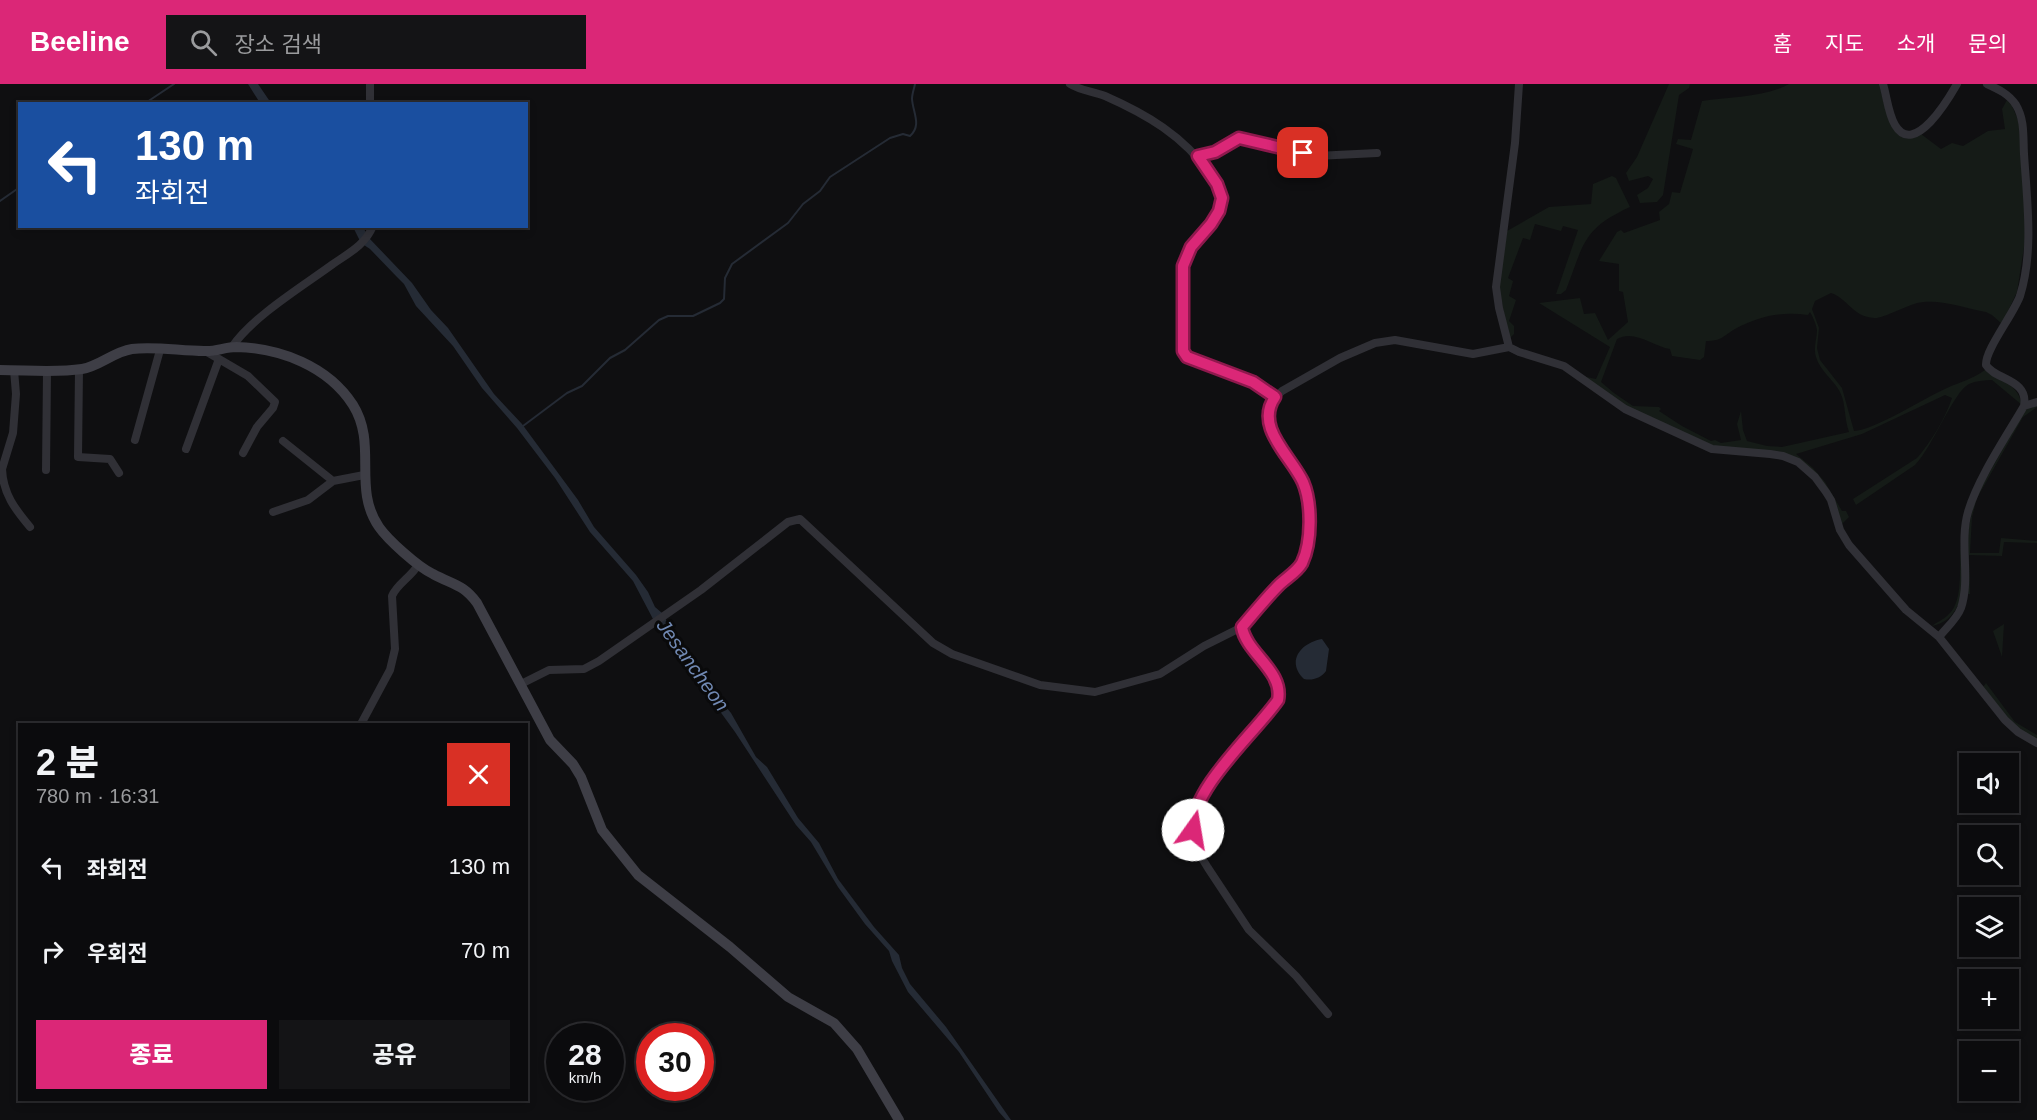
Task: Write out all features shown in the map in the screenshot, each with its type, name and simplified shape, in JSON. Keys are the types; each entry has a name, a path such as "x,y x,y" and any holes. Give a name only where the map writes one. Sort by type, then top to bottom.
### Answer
{"street":[{"path":"370,84 370,102"},
{"path":"1070,84 1084,91 1100,94 1150,118 1198,156 1217,184 1222,198 1219,211 1191,247 1183,266 1183,351 1187,357 1253,382 1275,397"},
{"path":"1509,347 1496,287 1515,143 1519,84"},
{"path":"1883,84 1895,124 1899,130 1909,134 1919,131 1928,124 1942,109 1957,84"},
{"path":"1939,638 1957,616 1963,597 1964,537 1970,506 2025,401 2019,389 2007,378 1990,371 1986,361 1989,351 2010,318 2021,292 2028,241 2023,122 2010,98 1987,84"},
{"path":"1198,156 1215,152 1239,138 1316,156 1377,153"},
{"path":"232,347 240,336 257,321 358,248 372,228"},
{"path":"521,684 549,670 589,667 667,614 788,522 800,519 933,643 952,654 1040,685 1089,692 1120,686 1168,670 1204,646 1242,627 1303,562 1309,534 1309,502 1304,484 1270,427 1268,409 1275,397 1341,358 1375,343 1395,340 1473,354 1509,347 1564,366 1625,409 1712,449 1770,454 1798,462 1815,477 1826,492 1840,530 1849,545 1906,610 1939,638 2005,720 2018,732 2037,743"},
{"path":"0,369 47,372 79,370 132,349 206,352 232,347 262,349 284,354 316,371 340,391 354,408 364,431 366,453 364,475 368,504 377,524 418,565 432,574 461,586 471,595 483,612 550,740 577,770 602,830 639,875 730,947 788,997 834,1023 857,1049 899,1120"},
{"path":"135,440 160,350"},
{"path":"206,352 248,376 275,402 273,408 257,427 243,453"},
{"path":"186,449 219,359"},
{"path":"14,370 16,394 13,433 2,475 12,505 30,526"},
{"path":"79,370 78,457 110,459 120,473"},
{"path":"46,470 47,372"},
{"path":"2024,406 2037,402"},
{"path":"283,441 333,481"},
{"path":"273,512 308,500 333,481 364,475"},
{"path":"362,723 390,670 395,649 392,596 394,591 412,575 418,565"},
{"path":"1242,627 1249,642 1275,681 1279,693 1278,700 1240,743 1205,792 1193,825 1194,839 1200,855 1249,930 1296,976 1328,1014"}],"shaded area":[{"path":"1669,84 1690,84 1689,88 1679,95 1663,195 1657,202 1640,203 1637,195 1648,188 1653,179 1648,176 1629,181 1626,173 1637,157"},
{"path":"1789,84 1879,84 1887,113 1897,132 1902,137 1921,134 1941,149 1952,143 1963,146 1988,131 2005,129 2002,109 2007,100 2019,122 2025,241 2017,292 2002,324 1986,312 1934,302 1917,303 1878,318 1867,317 1831,293 1815,301 1812,309 1819,328 1817,348 1820,360 1842,388 1854,431 1874,426 1985,370 2012,387 2020,397 2022,405 1992,380 1969,384 1957,397 1922,457 1915,465 1856,505 1853,499 1917,458 1937,430 1952,398 1945,395 1862,434 1796,454 1813,468 1825,482 1842,511 1846,511 1849,517 1841,525 1833,499 1799,460 1719,448 1635,412 1582,376 1596,379 1610,347 1539,303 1580,298 1584,314 1595,313 1608,340 1628,322 1623,292 1619,291 1619,264 1599,261 1617,232 1621,230 1624,233 1660,220 1659,212 1669,204 1672,192 1680,193 1693,149 1676,144 1678,139 1691,140 1702,101 1758,94","holes":["1810,312 1817,330 1815,354 1820,367 1840,392 1849,432 1782,447 1767,446 1747,441 1741,411 1737,424 1741,440 1721,443 1711,441 1659,411 1661,409 1659,407 1633,406 1601,382 1617,339 1623,336 1637,337 1670,349 1672,356 1700,360 1704,357 1706,341 1719,339 1753,321 1780,314 1808,315"]},
{"path":"1612,176 1616,178 1630,207 1614,215 1593,231 1582,249 1566,290 1561,294 1556,294 1578,230 1563,226 1561,231 1535,224 1530,240 1523,238 1508,278 1513,281 1509,296 1516,300 1509,321 1514,326 1514,334 1509,339 1499,287 1507,231 1549,207 1591,204 1593,184"},
{"path":"2037,403 2037,407 2023,417 1977,498 1972,517 1970,553 1999,553 2001,538 2037,541 2037,543 2004,542 2002,556 1969,555 1970,594 1966,594 1966,541 1975,498 2026,408"},
{"path":"1962,537 1963,576 1959,602 1954,613 1945,621 1932,626 1948,615 1957,600"},
{"path":"2004,624 2002,657 1993,631"},
{"path":"1986,683 2015,722 2037,735 2037,740 2013,725 1983,687"}],"water":[{"path":"248,84 258,84 270,102 259,102"},
{"name":"Jesancheon","path":"354,228 364,228 369,238 412,283 431,310 448,328 494,394 522,424 578,500 594,527 636,575 655,607 662,613 679,642 706,678 710,688 731,713 756,757 767,767 798,818 819,843 838,879 874,927 899,955 902,968 910,984 946,1027 1011,1120 1006,1120 999,1112 959,1052 908,992 889,951 865,924 838,887 811,842 796,825 735,732 653,619 633,581 590,532 555,478 517,428 482,388 453,346 416,306 404,284 370,249 361,243"},
{"path":"1322,639 1329,649 1326,671 1316,678 1304,679 1296,666 1298,654 1307,645"}],"waterway":[{"path":"147,102 174,84"},
{"path":"523,426 567,393 582,386 610,358 625,350 659,320 668,316 693,316 720,303 724,299 725,278 732,264 788,223 803,204 820,191 830,177 890,138 903,134 910,136 914,132 916,119 912,99 915,84"},
{"path":"0,201 18,188"}],"route":[{"path":"1193,830 1197,810 1205,792 1240,743 1278,700 1278,687 1242,627 1303,562 1310,522 1309,502 1304,484 1270,427 1268,409 1275,397 1253,382 1184,356 1183,266 1191,247 1219,211 1222,198 1217,184 1198,156 1215,152 1239,138 1303,153"}]}
